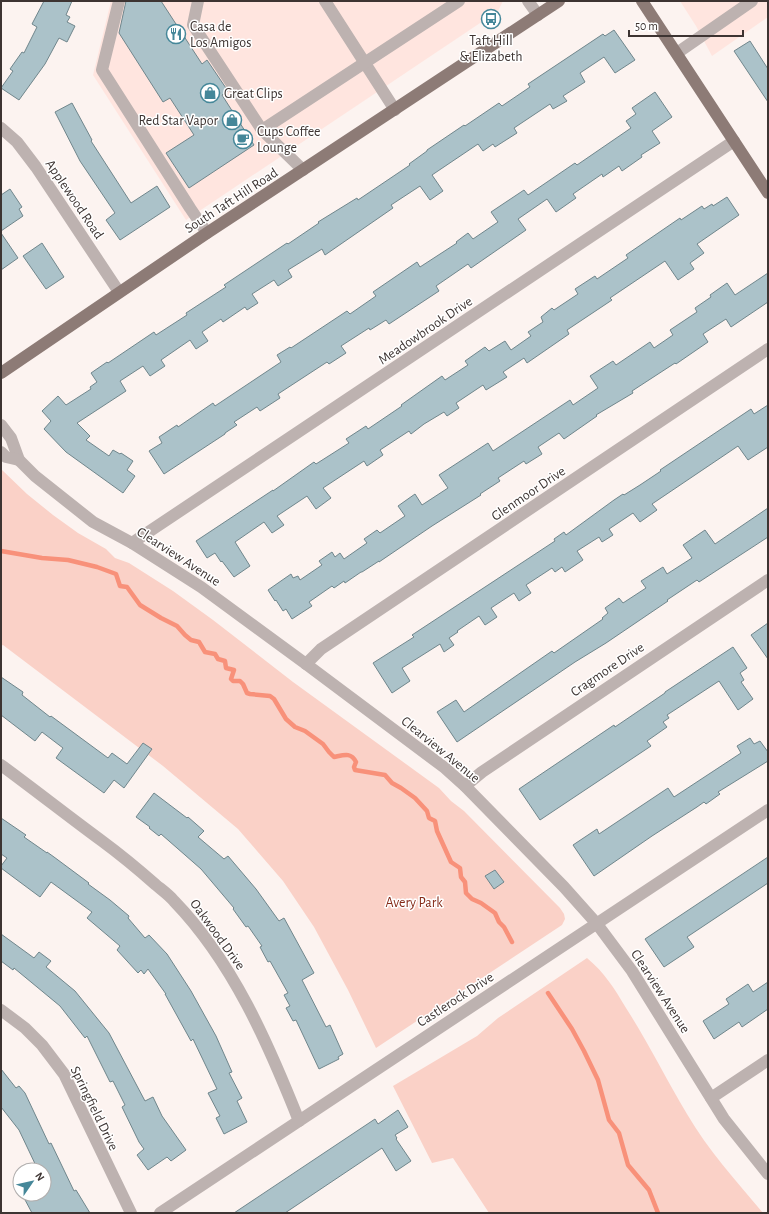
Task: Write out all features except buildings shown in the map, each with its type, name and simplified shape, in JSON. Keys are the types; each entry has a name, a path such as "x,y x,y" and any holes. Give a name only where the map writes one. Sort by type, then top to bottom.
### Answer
{"main road":[{"name":"South Taft Hill Road","path":"1,373 207,233 559,1"},
{"path":"642,1 768,193"}],"street":[{"path":"119,1 102,70 181,195 207,233"},
{"path":"198,1 193,25 262,130 302,170"},
{"path":"325,1 395,110"},
{"path":"262,130 459,1"},
{"path":"528,1 538,15"},
{"path":"677,53 752,1"},
{"name":"Applewood Road","path":"1,128 17,142 36,167 120,292"},
{"name":"Meadowbrook Drive","path":"132,543 734,141"},
{"name":"Glenmoor Drive","path":"306,664 321,649 768,349"},
{"name":"Clearview Avenue","path":"1,425 11,438 19,460 35,476 93,522 132,543 201,587 445,768 465,786 564,887 597,924 632,971 724,1118 768,1174"},
{"name":"Clearview Avenue","path":"1,452 6,457 19,460"},
{"name":"Cragmore Drive","path":"465,786 482,772 768,580"},
{"name":"Oakwood Drive","path":"1,765 118,854 174,900 203,935 233,981 250,1012 284,1083 298,1121"},
{"name":"Castlerock Drive","path":"160,1213 768,810"},
{"name":"Springfield Drive","path":"1,1010 25,1028 42,1045 64,1074 131,1213"},
{"path":"711,1098 768,1060"}],"shaded area":[{"path":"111,1 503,1 498,11 186,220 93,75"},
{"path":"680,1 768,1 768,17 712,56 696,26"}],"green space":[{"name":"Avery Park","path":"1,469 27,494 53,515 78,533 106,549 115,558 129,563 173,591 293,682 439,788 451,801 464,811 560,908 565,919 562,925 376,1048 348,990 314,927 283,881 238,829 163,766 3,645 1,646"},
{"path":"587,958 609,981 642,1034 695,1127 723,1165 763,1213 489,1213 453,1158 432,1163 393,1086 477,1036 498,1018"}],"waterway":[{"path":"1,551 42,558 68,560 97,567 116,574 120,586 127,587 140,605 177,626 191,640 199,642 205,652 215,654 218,659 225,661 226,668 234,670 231,679 233,681 240,681 247,693 270,696 274,699 286,719 295,727 305,731 323,744 334,757 347,755 352,757 356,762 354,767 355,770 385,775 392,783 415,798 427,811 429,818 435,821 437,831 451,862 460,868 461,877 465,882 466,893 472,899 481,903 495,913 512,942"},
{"path":"548,993 572,1029 584,1051 598,1080 609,1120 619,1133 628,1165 649,1190 658,1213"}],"place":[{"name":"Taft Hill & Elizabeth","path":"491,19"},
{"name":"Casa de Los Amigos","path":"176,34"},
{"name":"Great Clips","path":"210,93"},
{"name":"Red Star Vapor","path":"232,120"},
{"name":"Cups Coffee Lounge","path":"243,139"}]}
